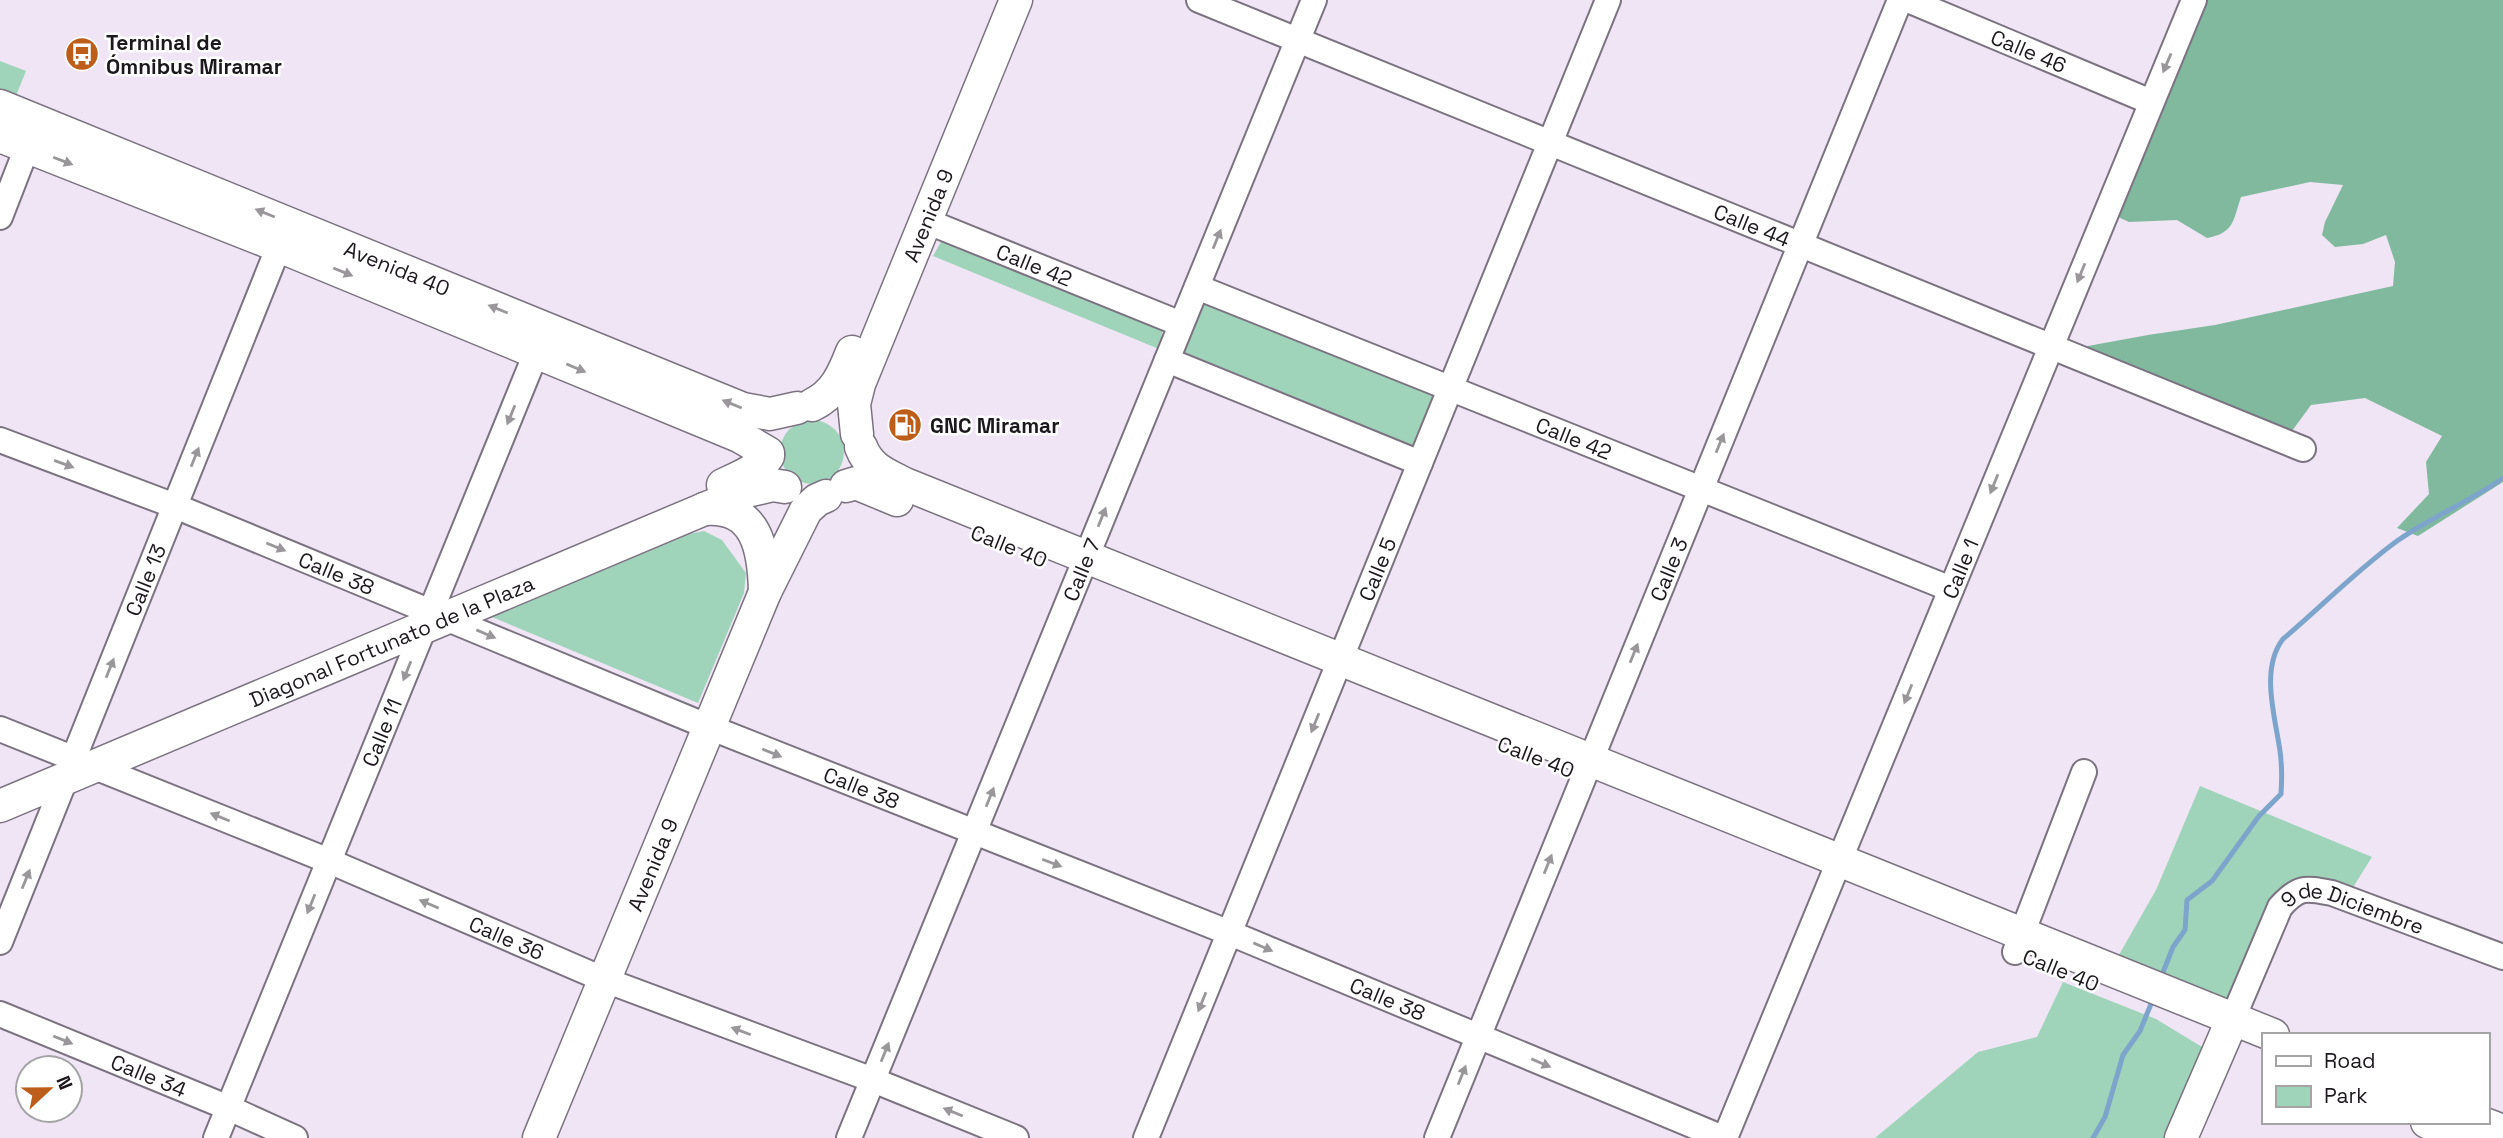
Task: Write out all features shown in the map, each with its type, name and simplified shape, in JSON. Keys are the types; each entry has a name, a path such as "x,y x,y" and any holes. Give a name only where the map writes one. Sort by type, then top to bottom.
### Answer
{"main road":[{"name":"Avenida 9","path":"805,407 832,391 843,374 995,0"},
{"name":"Avenida 9","path":"859,440 854,404 859,384 1016,0"},
{"name":"Avenida 40","path":"0,106 22,135 292,238 542,340 757,413 770,414 805,407"},
{"name":"Avenida 40","path":"542,340 739,436 768,454"},
{"path":"805,407 826,407 839,412 850,422 859,440 860,461 855,475 836,491 807,498 787,489 776,478 768,454 769,442 779,421 805,407"},
{"name":"Calle 40","path":"859,440 866,459 875,469 1083,566"},
{"name":"Diagonal Fortunato de la Plaza","path":"432,614 748,473 763,463 768,454"},
{"name":"Calle 40","path":"836,491 856,483 866,486 1083,566 2228,1027"},
{"name":"Diagonal Fortunato de la Plaza","path":"0,783 76,761 432,614 747,491 773,485 787,489"},
{"name":"Avenida 9","path":"765,592 792,500 787,489"},
{"name":"Avenida 9","path":"539,1138 765,592 806,510 817,500 836,491"},
{"path":"704,509 728,509 747,523 762,553 765,592"},
{"name":"Diagonal Fortunato de la Plaza","path":"0,806 76,761"},
{"path":"2228,1027 2262,1033"},
{"path":"2228,1027 2262,1053"},
{"path":"2181,1138 2228,1027"},
{"path":"2432,1124 2465,1138"},
{"path":"2484,1124 2503,1131"}],"street":[{"name":"Calle 44","path":"1199,0 2303,449"},
{"name":"Calle 7","path":"849,1138 1314,0"},
{"name":"Calle 5","path":"1146,1138 1608,0"},
{"name":"Calle 3","path":"1437,1138 1900,0"},
{"name":"Calle 46","path":"1908,0 2151,102"},
{"name":"Calle 1","path":"1724,1138 2194,0"},
{"path":"0,217 22,135"},
{"name":"Calle 42","path":"926,221 1181,324"},
{"name":"Calle 13","path":"0,942 76,761 175,506 292,238"},
{"name":"Calle 42","path":"1197,287 1951,589"},
{"name":"Calle 11","path":"216,1138 542,340"},
{"path":"1167,360 1420,463"},
{"name":"Calle 38","path":"0,440 175,506 709,727 1230,933 1724,1138"},
{"name":"Calle 36","path":"0,729 329,861 605,980 873,1080 1016,1138"},
{"path":"2018,943 2084,772"},
{"name":"9 de Diciembre","path":"2228,1027 2280,907 2291,895 2304,888 2332,893 2503,957"},
{"name":"Calle 34","path":"0,1014 295,1138"}],"green space":[{"path":"2206,0 2503,0 2503,482 2418,536 2397,528 2429,494 2426,462 2442,436 2365,398 2311,405 2289,435 2077,348 2215,325 2393,286 2395,262 2386,235 2363,244 2335,247 2322,235 2325,222 2343,185 2310,182 2241,197 2228,229 2207,238 2177,220 2129,222 2116,216"},
{"path":"0,61 26,71 13,103 0,97"},
{"path":"942,240 1163,329 1159,349 933,256"},
{"path":"1203,299 1436,391 1411,451 1178,359"},
{"path":"812,420 830,426 838,434 844,452 838,470 830,478 812,484 794,478 786,470 780,452 786,434 794,426"},
{"path":"704,531 722,540 746,573 744,593 698,703 492,617 689,534"},
{"path":"2200,786 2372,857 2352,889 2308,880 2229,1000 2170,984 2116,960 2156,890"},
{"path":"2063,982 2156,1019 2207,1050 2169,1138 1875,1138 1978,1052 2037,1037"}],"waterway":[{"path":"2160,980 2173,947 2185,930 2187,900 2212,881 2259,816 2281,794 2281,762 2271,678 2272,664 2283,639 2353,576 2397,541 2503,478"},
{"path":"2093,1138 2105,1117 2123,1055 2140,1031 2153,999"}],"place":[{"name":"Terminal de Ómnibus Miramar","path":"82,54"},
{"name":"GNC Miramar","path":"905,425"}]}
